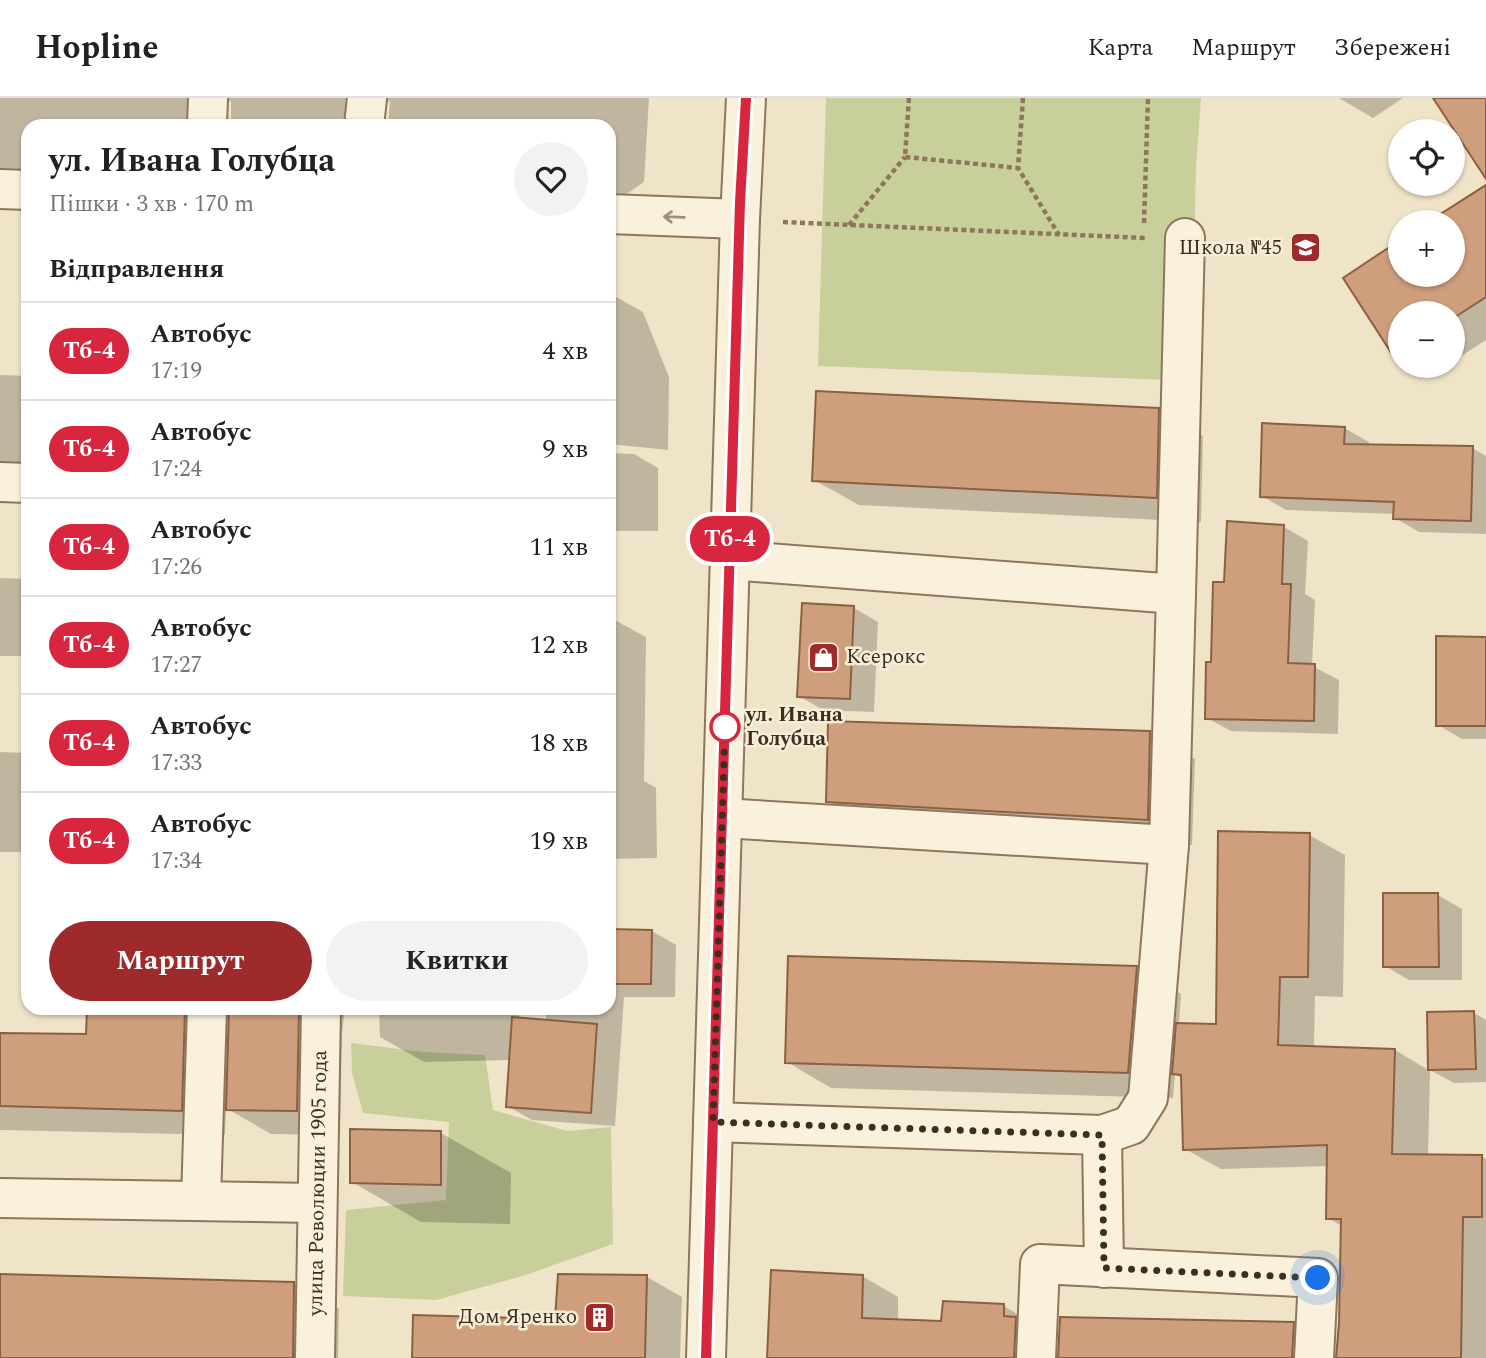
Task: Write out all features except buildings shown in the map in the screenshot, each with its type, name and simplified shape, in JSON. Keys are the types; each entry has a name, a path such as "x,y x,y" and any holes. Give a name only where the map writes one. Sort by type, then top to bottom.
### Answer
{"street":[{"path":"207,119 208,98"},
{"path":"365,119 367,98"},
{"path":"706,1358 740,219 746,98"},
{"path":"0,189 21,190"},
{"path":"616,214 740,219"},
{"path":"713,1122 1102,1135 1131,1125 1148,1098 1169,845 1185,238"},
{"path":"0,482 21,483"},
{"path":"730,560 1176,594"},
{"path":"722,818 1169,845"},
{"path":"201,1200 207,1015"},
{"name":"улица Революции 1905 года","path":"315,1358 321,1015"},
{"path":"1102,1135 1104,1268"},
{"path":"0,1198 317,1202"},
{"path":"1036,1358 1040,1265 1318,1278 1314,1358"}],"path":[{"path":"849,225 905,157 909,98"},
{"path":"1023,98 1018,168 1059,235"},
{"path":"1143,239 1149,98"},
{"path":"905,157 1018,168"},
{"path":"740,219 1143,239 1185,238"}],"green space":[{"path":"826,98 1201,98 1196,169 1191,381 818,366"},
{"path":"351,1043 423,1052 485,1055 493,1110 567,1131 611,1127 613,1244 526,1275 436,1300 343,1296 346,1210 446,1200 449,1122 363,1113 352,1073"}],"bus line":[{"name":"Тб-4","path":"706,1358 740,202 746,98"}],"place":[{"name":"Школа №45","path":"1305,248"},
{"name":"Ксерокс","path":"823,657"},
{"name":"ул. Ивана Голубца","path":"725,727"},
{"name":"Дом Яренко","path":"600,1317"}],"route":[{"path":"725,727 713,1122 1102,1135 1104,1268 1318,1278"}]}
